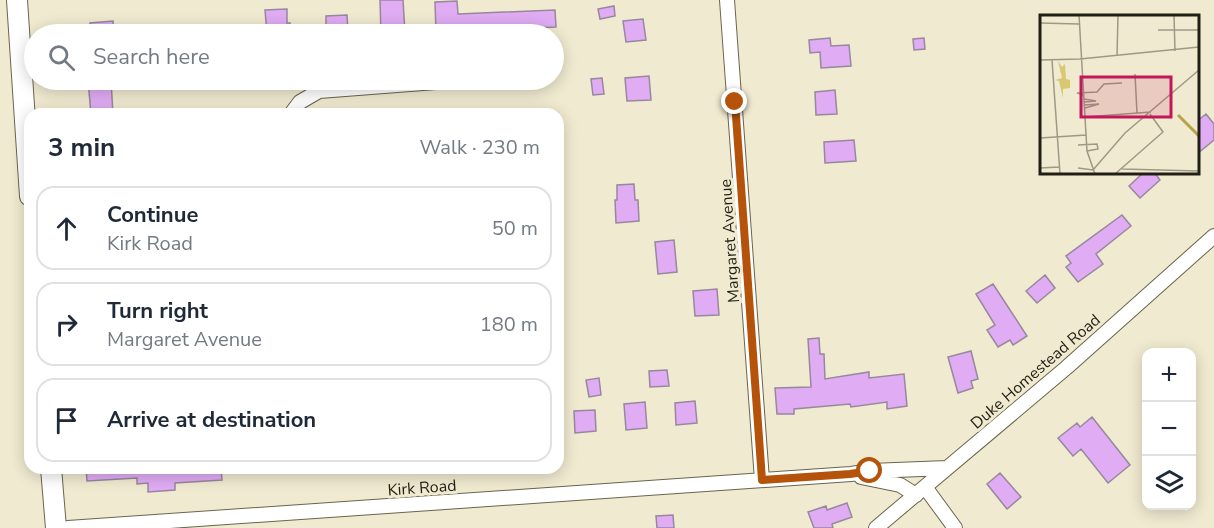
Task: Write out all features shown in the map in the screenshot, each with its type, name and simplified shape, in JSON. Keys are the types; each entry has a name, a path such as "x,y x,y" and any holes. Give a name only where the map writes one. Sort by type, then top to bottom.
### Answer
{"main road":[{"path":"17,0 24,108"},
{"path":"52,474 56,528"}],"street":[{"name":"Margaret Avenue","path":"727,0 762,480"},
{"path":"296,108 300,102 319,91 332,90"},
{"name":"Duke Homestead Road","path":"876,528 1066,368 1214,236"},
{"name":"Kirk Road","path":"68,528 870,471 947,468"},
{"name":"Kirk Road","path":"850,474 920,491"},
{"path":"920,491 955,528"}],"building":[{"path":"380,0 403,0 404,24 381,24"},
{"path":"457,1 458,14 555,10 556,24 436,24 435,2"},
{"path":"614,6 615,16 600,19 598,9"},
{"path":"287,9 287,23 290,24 266,24 265,10"},
{"path":"347,15 348,24 326,24 326,16"},
{"path":"643,19 646,40 626,42 623,21"},
{"path":"113,21 113,24 90,24"},
{"path":"830,38 831,46 849,45 851,66 821,68 820,52 810,53 809,40"},
{"path":"924,38 925,49 914,50 913,39"},
{"path":"649,76 651,100 627,101 625,78"},
{"path":"602,78 604,94 593,95 591,79"},
{"path":"89,90 112,90 113,108 90,108"},
{"path":"835,90 837,114 816,115 815,92"},
{"path":"1206,114 1214,124 1214,140 1199,152 1199,119"},
{"path":"854,140 856,161 825,163 824,142"},
{"path":"1142,174 1156,174 1160,180 1140,198 1129,186"},
{"path":"634,184 635,200 638,200 639,221 616,223 617,185"},
{"path":"1122,215 1131,226 1096,254 1103,264 1078,282 1066,267 1071,263 1066,256"},
{"path":"674,240 677,272 658,274 655,242"},
{"path":"1045,275 1055,288 1037,303 1026,291"},
{"path":"993,284 1027,336 1013,345 1010,340 998,347 987,330 995,325 976,294"},
{"path":"717,289 719,315 695,316 693,291"},
{"path":"819,338 820,354 824,354 825,379 869,372 869,378 904,374 907,406 887,409 887,402 851,407 850,404 794,409 794,414 777,414 775,388 811,387 808,339"},
{"path":"971,351 978,379 971,381 973,388 958,393 948,357"},
{"path":"667,370 669,386 650,387 649,371"},
{"path":"599,378 601,395 589,397 586,380"},
{"path":"695,401 697,423 676,425 675,403"},
{"path":"645,402 647,428 626,430 624,404"},
{"path":"595,410 596,431 575,433 574,411"},
{"path":"1092,417 1130,465 1108,483 1081,449 1073,456 1058,438 1077,423 1080,427"},
{"path":"1000,473 1021,497 1007,509 987,484"},
{"path":"86,474 222,474 222,480 175,483 175,490 148,492 148,483 137,484 137,478 87,481"},
{"path":"847,503 852,517 832,524 833,528 814,528 808,512 826,506 827,510"},
{"path":"673,515 674,528 657,528 656,516"}],"route":[{"path":"735,102 762,480 870,471"}]}
